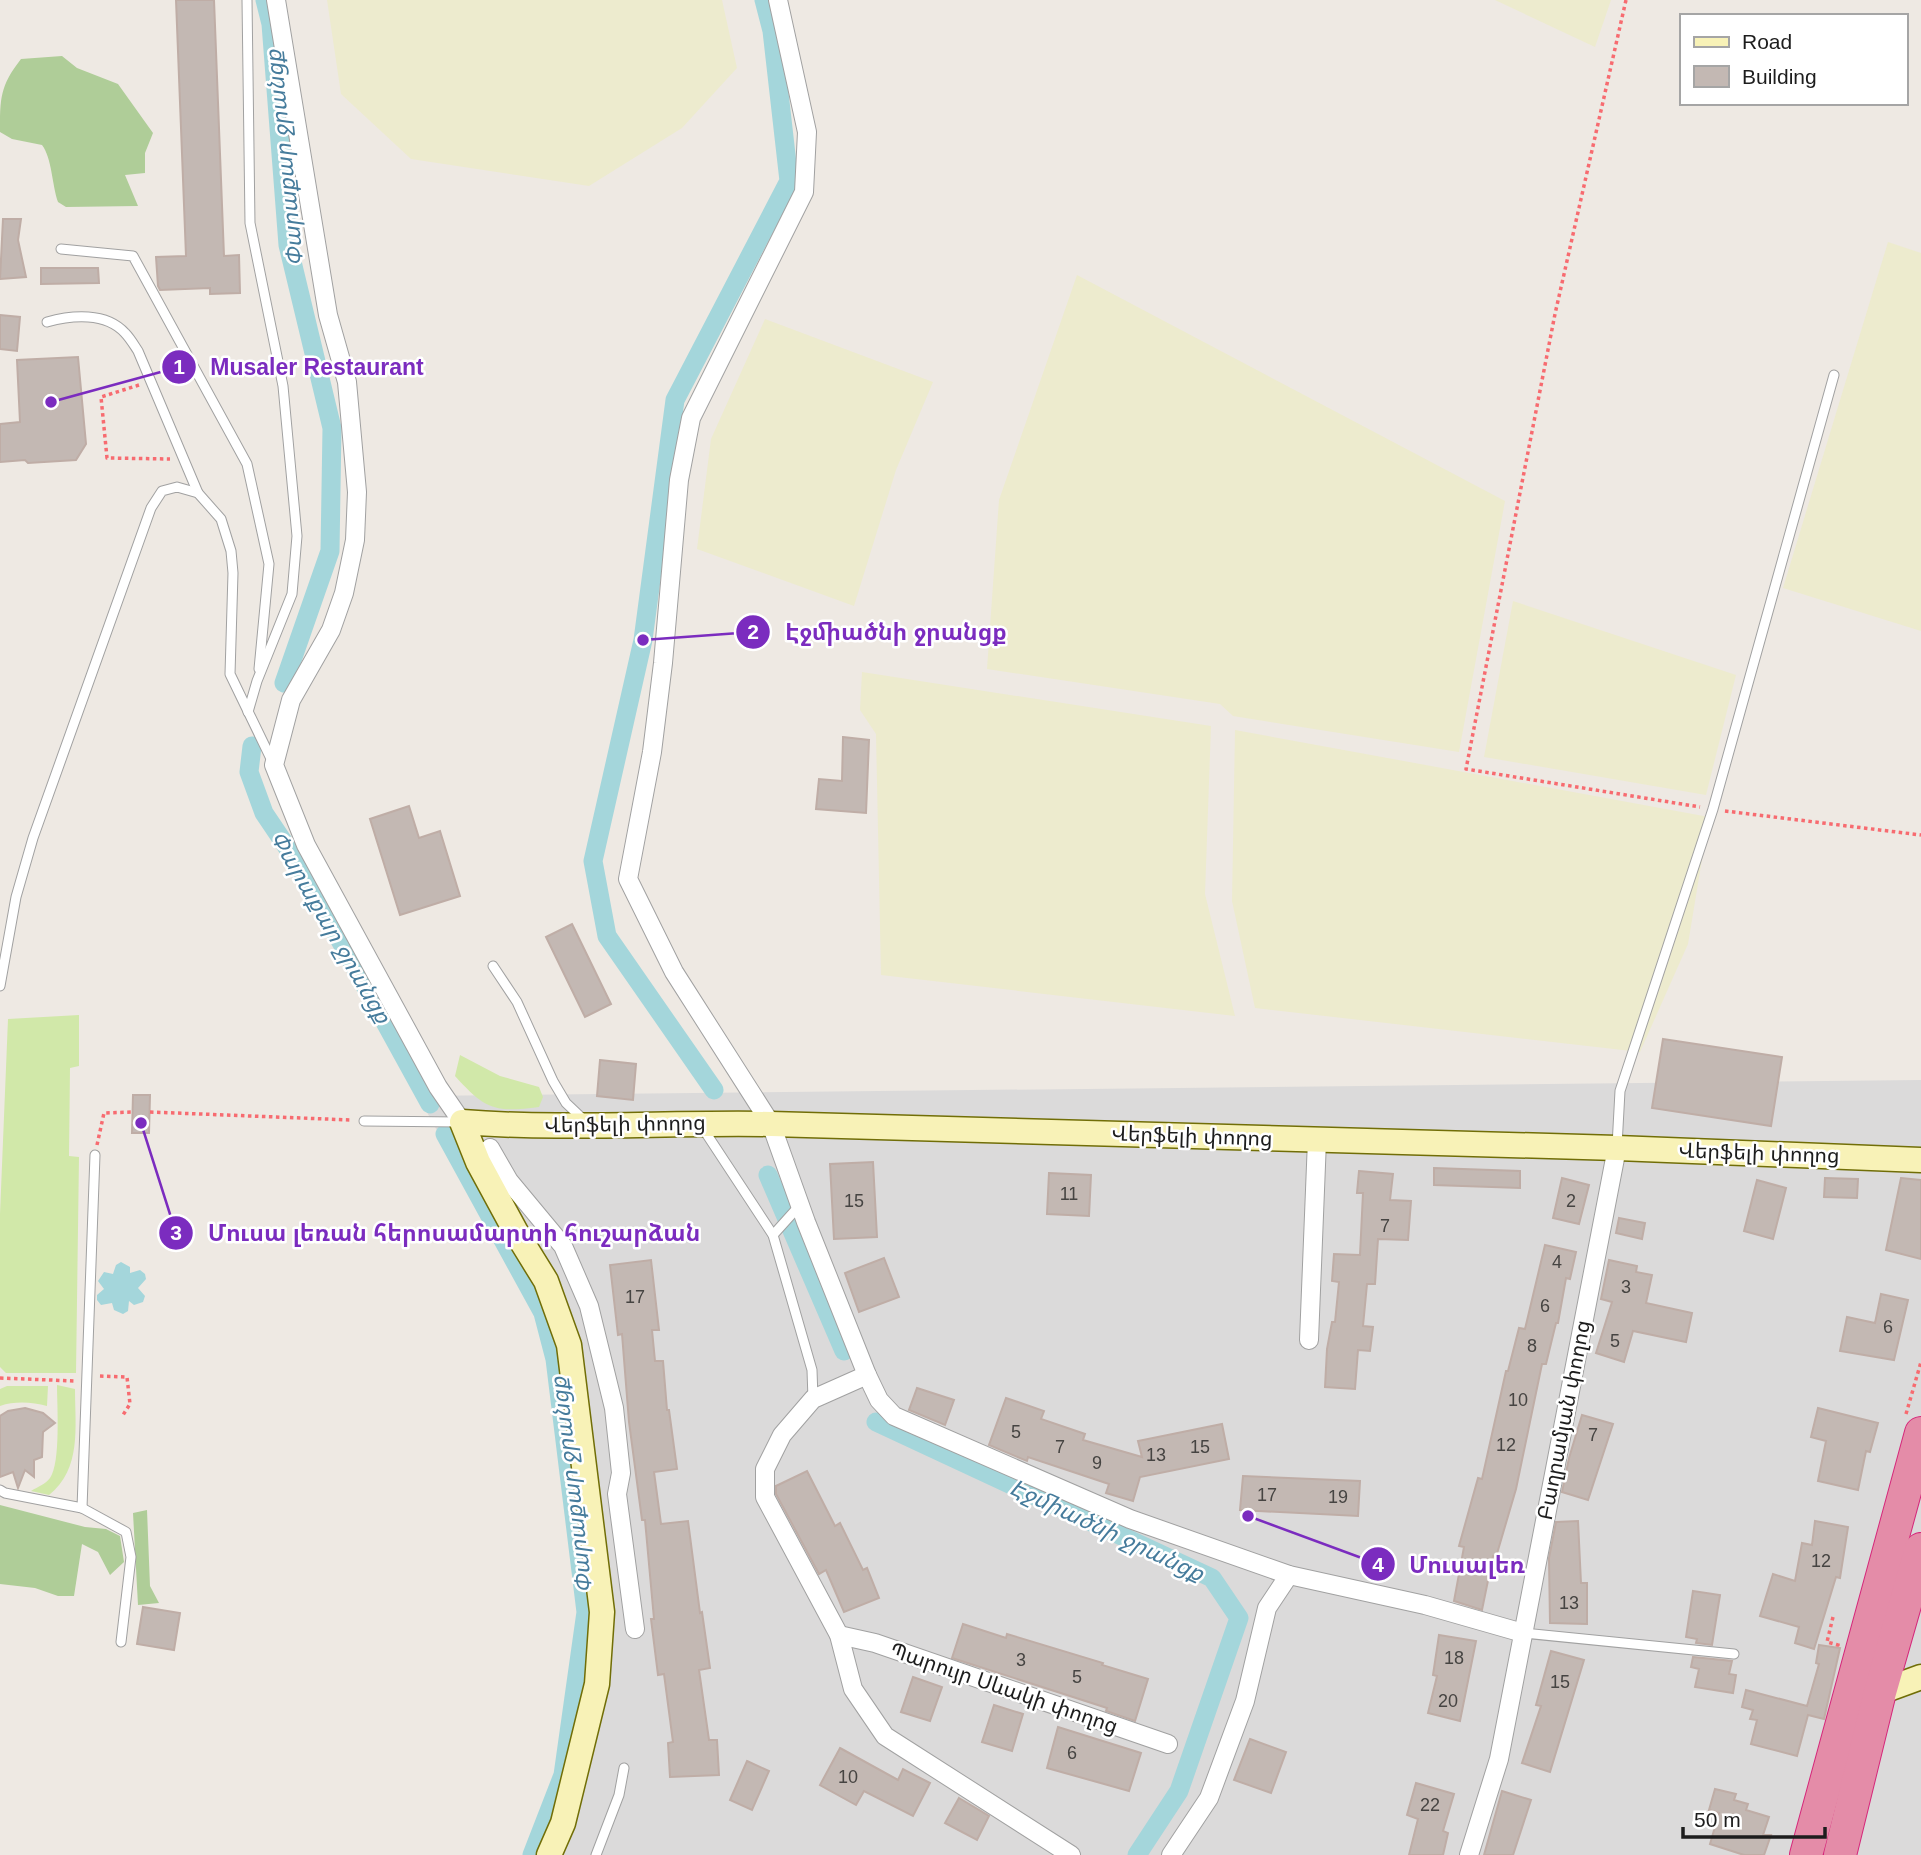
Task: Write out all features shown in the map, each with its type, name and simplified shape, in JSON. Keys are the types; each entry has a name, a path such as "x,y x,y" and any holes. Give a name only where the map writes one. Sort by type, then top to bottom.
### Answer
{"highway":[{"path":"1806,1855 1921,1433"},
{"path":"1840,1855 1880,1692 1921,1549"}],"street":[{"path":"276,0 328,315 347,383 357,492 355,540 344,593 331,630 291,700 274,765 306,845 438,1087 463,1122 484,1173 546,1281 569,1345 603,1612 597,1684 563,1823 549,1855"},
{"path":"778,0 807,132 804,192 691,418 679,480 663,663 652,752 628,879 674,972 771,1125 797,1208 867,1375 879,1400 894,1416 1130,1519 1289,1575 1425,1605 1523,1633"},
{"name":"Վերֆելի փողոց","path":"463,1122 503,1125 699,1123 1617,1148 1921,1160"},
{"path":"484,1173 490,1147 503,1125"},
{"path":"1309,1340 1317,1140"},
{"path":"490,1147 509,1181 563,1246 589,1306 614,1408 621,1473 617,1494 635,1629"},
{"name":"Բաղրամյան փողոց","path":"1469,1855 1499,1759 1617,1148"},
{"path":"867,1375 813,1399 782,1435 765,1469 765,1497 839,1635 853,1689 885,1736 1071,1855"},
{"path":"1171,1855 1209,1798 1245,1701 1268,1608 1289,1575"},
{"name":"Պարույր Սևակի փողոց","path":"839,1635 875,1643 1168,1744"},
{"path":"1880,1692 1921,1677"}],"lane":[{"path":"247,0 250,223 283,386 297,536 292,594 257,681 248,712"},
{"path":"61,249 133,256 247,464 270,564 257,681"},
{"path":"47,322 68,316 90,316 124,331 138,351 198,493 221,519 231,551 233,573 229,674 274,765"},
{"path":"1617,1148 1620,1091 1713,809 1834,375"},
{"path":"0,986 16,897 33,838 151,508 162,491 177,487 198,493"},
{"path":"493,966 517,1002 566,1103 589,1124"},
{"path":"359,1121 463,1122"},
{"path":"699,1123 775,1233 812,1370 813,1399"},
{"path":"82,1508 95,1155"},
{"path":"775,1233 797,1208"},
{"path":"0,1490 82,1508 127,1532 131,1557 121,1642"},
{"path":"1523,1633 1734,1654"},
{"path":"596,1855 619,1795 624,1768"}],"path":[{"path":"1626,0 1555,314 1466,769 1713,809 1921,835"},
{"path":"151,381 100,397 107,458 183,460"},
{"path":"95,1155 104,1113 133,1112"},
{"path":"150,1112 359,1121"},
{"path":"88,1376 127,1377 130,1404 123,1415"},
{"path":"0,1378 67,1381"},
{"path":"1827,1642 1833,1617"}],"shaded area":[{"path":"327,0 722,0 737,68 682,128 589,186 411,159 341,94"},
{"path":"1495,0 1611,0 1595,47"},
{"path":"1888,242 1921,253 1921,631 1783,588"},
{"path":"1077,275 1505,501 1459,752 1233,716 1220,704 987,669 999,500"},
{"path":"765,319 933,382 896,470 854,606 697,549 711,439"},
{"path":"1513,601 1736,675 1706,795 1484,757"},
{"path":"862,672 1211,726 1205,894 1235,1016 881,975 876,734 860,710"},
{"path":"1235,730 1709,817 1688,944 1640,1052 1255,1008 1232,901"},
{"path":"1921,1080 1921,1855 536,1855 591,1677 560,1355 418,1096"}],"green space":[{"path":"62,56 77,68 118,84 153,133 145,153 145,173 125,175 138,206 66,207 58,202 48,157 42,145 12,139 0,132 0,110 5,85 21,59"},
{"path":"79,1015 79,1066 70,1068 69,1156 79,1157 76,1373 6,1373 0,1367 0,1214 8,1019"},
{"path":"460,1055 500,1076 539,1087 543,1097 539,1107 501,1109 483,1102 455,1076"},
{"path":"57,1385 75,1389 74,1446 67,1473 60,1485 49,1495 31,1491 48,1480 56,1460"},
{"path":"7,1386 48,1386 47,1406 12,1403 0,1406 0,1389"},
{"path":"0,1505 85,1527 106,1529 120,1536 124,1562 110,1575 98,1552 82,1544 74,1596 58,1596 35,1588 0,1584"},
{"path":"147,1510 150,1586 159,1603 138,1605 133,1513"}],"water":[{"path":"121,1262 130,1267 130,1273 140,1270 146,1279 138,1288 145,1296 143,1302 134,1305 129,1301 128,1311 123,1314 114,1310 112,1303 101,1305 97,1300 97,1295 104,1289 98,1281 104,1272 113,1274 116,1265"}],"building":[{"path":"176,0 214,0 224,256 239,255 240,293 210,294 210,288 160,290 158,286 156,257 186,256"},
{"path":"3,219 21,219 18,240 26,277 0,279"},
{"path":"41,268 98,268 99,283 41,284"},
{"path":"0,315 20,317 17,351 0,349"},
{"path":"78,357 86,444 76,460 0,462 0,424 20,422 17,360"},
{"path":"843,737 869,740 866,813 816,809 819,779 842,781"},
{"path":"409,806 419,838 440,831 460,896 400,915 370,819"},
{"path":"572,924 611,1004 585,1017 546,937"},
{"path":"1663,1039 1782,1057 1771,1126 1652,1108"},
{"path":"600,1060 636,1064 633,1100 597,1096"},
{"path":"133,1095 150,1095 149,1133 132,1133"},
{"path":"873,1162 877,1237 834,1239 830,1164"},
{"path":"1434,1168 1520,1171 1520,1188 1434,1185"},
{"path":"1359,1171 1393,1174 1390,1200 1411,1201 1408,1240 1378,1239 1375,1284 1367,1284 1363,1326 1373,1327 1370,1351 1358,1350 1355,1389 1325,1387 1327,1349 1332,1322 1335,1322 1339,1282 1332,1281 1334,1254 1360,1255 1363,1193 1357,1193"},
{"path":"1049,1173 1091,1175 1089,1216 1047,1214"},
{"path":"1562,1178 1589,1185 1579,1224 1553,1218"},
{"path":"1825,1178 1858,1179 1857,1198 1824,1197"},
{"path":"1901,1178 1921,1180 1921,1259 1886,1250"},
{"path":"1757,1180 1786,1188 1773,1239 1744,1231"},
{"path":"1619,1218 1645,1223 1642,1239 1616,1233"},
{"path":"1545,1245 1576,1252 1570,1279 1566,1278 1558,1323 1546,1364 1542,1364 1516,1489 1496,1557 1493,1556 1482,1610 1454,1601 1464,1547 1459,1546 1478,1478 1482,1479 1506,1371 1519,1328 1525,1329"},
{"path":"884,1258 899,1297 859,1312 845,1273"},
{"path":"651,1260 659,1330 652,1330 655,1361 663,1361 667,1410 677,1469 654,1472 661,1524 688,1521 710,1668 699,1670 709,1740 717,1740 719,1775 670,1777 668,1743 673,1742 664,1674 658,1675 651,1619 654,1619 645,1520 642,1520 629,1422 622,1334 618,1335 610,1265"},
{"path":"1609,1260 1637,1266 1636,1272 1652,1275 1646,1303 1692,1313 1686,1342 1633,1331 1624,1362 1596,1353 1612,1302 1601,1299"},
{"path":"1881,1294 1908,1300 1894,1360 1840,1351 1847,1317 1875,1323"},
{"path":"917,1388 954,1400 945,1425 909,1410"},
{"path":"1006,1398 1044,1411 1041,1419 1085,1434 1083,1440 1142,1457 1138,1441 1222,1424 1229,1459 1140,1477 1133,1501 1106,1493 1109,1484 1028,1457 1027,1461 989,1445"},
{"path":"25,1408 43,1413 55,1423 43,1432 42,1457 34,1460 34,1477 25,1470 18,1488 13,1472 0,1477 0,1416 8,1411"},
{"path":"1818,1408 1878,1423 1870,1452 1866,1451 1858,1490 1818,1481 1826,1441 1811,1437"},
{"path":"1582,1415 1613,1424 1588,1500 1562,1492"},
{"path":"807,1471 835,1526 840,1523 863,1570 867,1568 879,1598 844,1612 826,1570 819,1574 776,1494 776,1486"},
{"path":"1243,1476 1360,1481 1358,1516 1240,1510"},
{"path":"1578,1521 1581,1583 1587,1583 1587,1624 1550,1623 1549,1558 1556,1522"},
{"path":"1815,1521 1848,1527 1840,1578 1836,1577 1814,1649 1795,1643 1799,1627 1760,1616 1773,1574 1795,1581 1802,1543 1812,1545"},
{"path":"1693,1591 1720,1595 1712,1645 1696,1643 1697,1639 1686,1637"},
{"path":"143,1607 180,1613 174,1650 137,1644"},
{"path":"963,1624 1006,1638 1007,1634 1148,1679 1135,1721 1106,1711 1107,1708 952,1658"},
{"path":"1439,1635 1476,1641 1460,1721 1428,1713 1437,1676 1433,1675"},
{"path":"1819,1645 1840,1648 1824,1719 1808,1715 1797,1756 1751,1744 1757,1720 1750,1719 1753,1710 1742,1707 1746,1690 1807,1706 1819,1664 1816,1663"},
{"path":"1551,1651 1584,1660 1550,1772 1522,1763 1541,1706 1536,1705"},
{"path":"1693,1657 1732,1661 1729,1674 1736,1675 1733,1693 1695,1687 1699,1669 1691,1667"},
{"path":"913,1677 942,1687 930,1721 901,1712"},
{"path":"994,1705 1023,1714 1012,1751 982,1742"},
{"path":"1058,1727 1141,1753 1129,1791 1047,1768"},
{"path":"1250,1739 1286,1752 1271,1793 1234,1780"},
{"path":"840,1748 898,1780 903,1769 930,1783 913,1816 864,1791 856,1805 820,1785"},
{"path":"747,1761 769,1771 752,1810 730,1800"},
{"path":"1416,1783 1454,1794 1443,1831 1448,1833 1443,1855 1409,1855 1418,1819 1407,1815"},
{"path":"1715,1789 1736,1794 1734,1800 1748,1804 1746,1810 1769,1817 1763,1835 1771,1835 1764,1855 1744,1855 1710,1844 1719,1813 1709,1810"},
{"path":"1502,1791 1531,1800 1513,1855 1484,1855"},
{"path":"959,1798 989,1816 977,1840 945,1823"}],"waterway":[{"name":"Փարաքար ջրանցք","path":"265,0 271,24 288,245 332,428 330,551 284,683"},
{"name":"Էջմիածնի ջրանցք","path":"714,1090 607,936 593,861 643,640 675,400 789,181 772,31 764,0"},
{"name":"Փարաքար ջրանցք","path":"252,746 249,772 264,813 297,862 430,1104"},
{"name":"Փարաքար ջրանցք","path":"445,1134 543,1313 555,1359 586,1612 563,1775 532,1855"},
{"name":"Էջմիածնի ջրանցք","path":"768,1175 844,1351"},
{"name":"Էջմիածնի ջրանցք","path":"876,1422 1212,1578 1239,1618 1179,1791 1137,1855"}],"place":[{"name":"Musaler Restaurant","path":"51,402"},
{"name":"Էջմիածնի ջրանցք","path":"643,640"},
{"name":"Մուսա լեռան հերոսամարտի հուշարձան","path":"141,1123"},
{"name":"Մուսալեռ","path":"1248,1516"}]}
